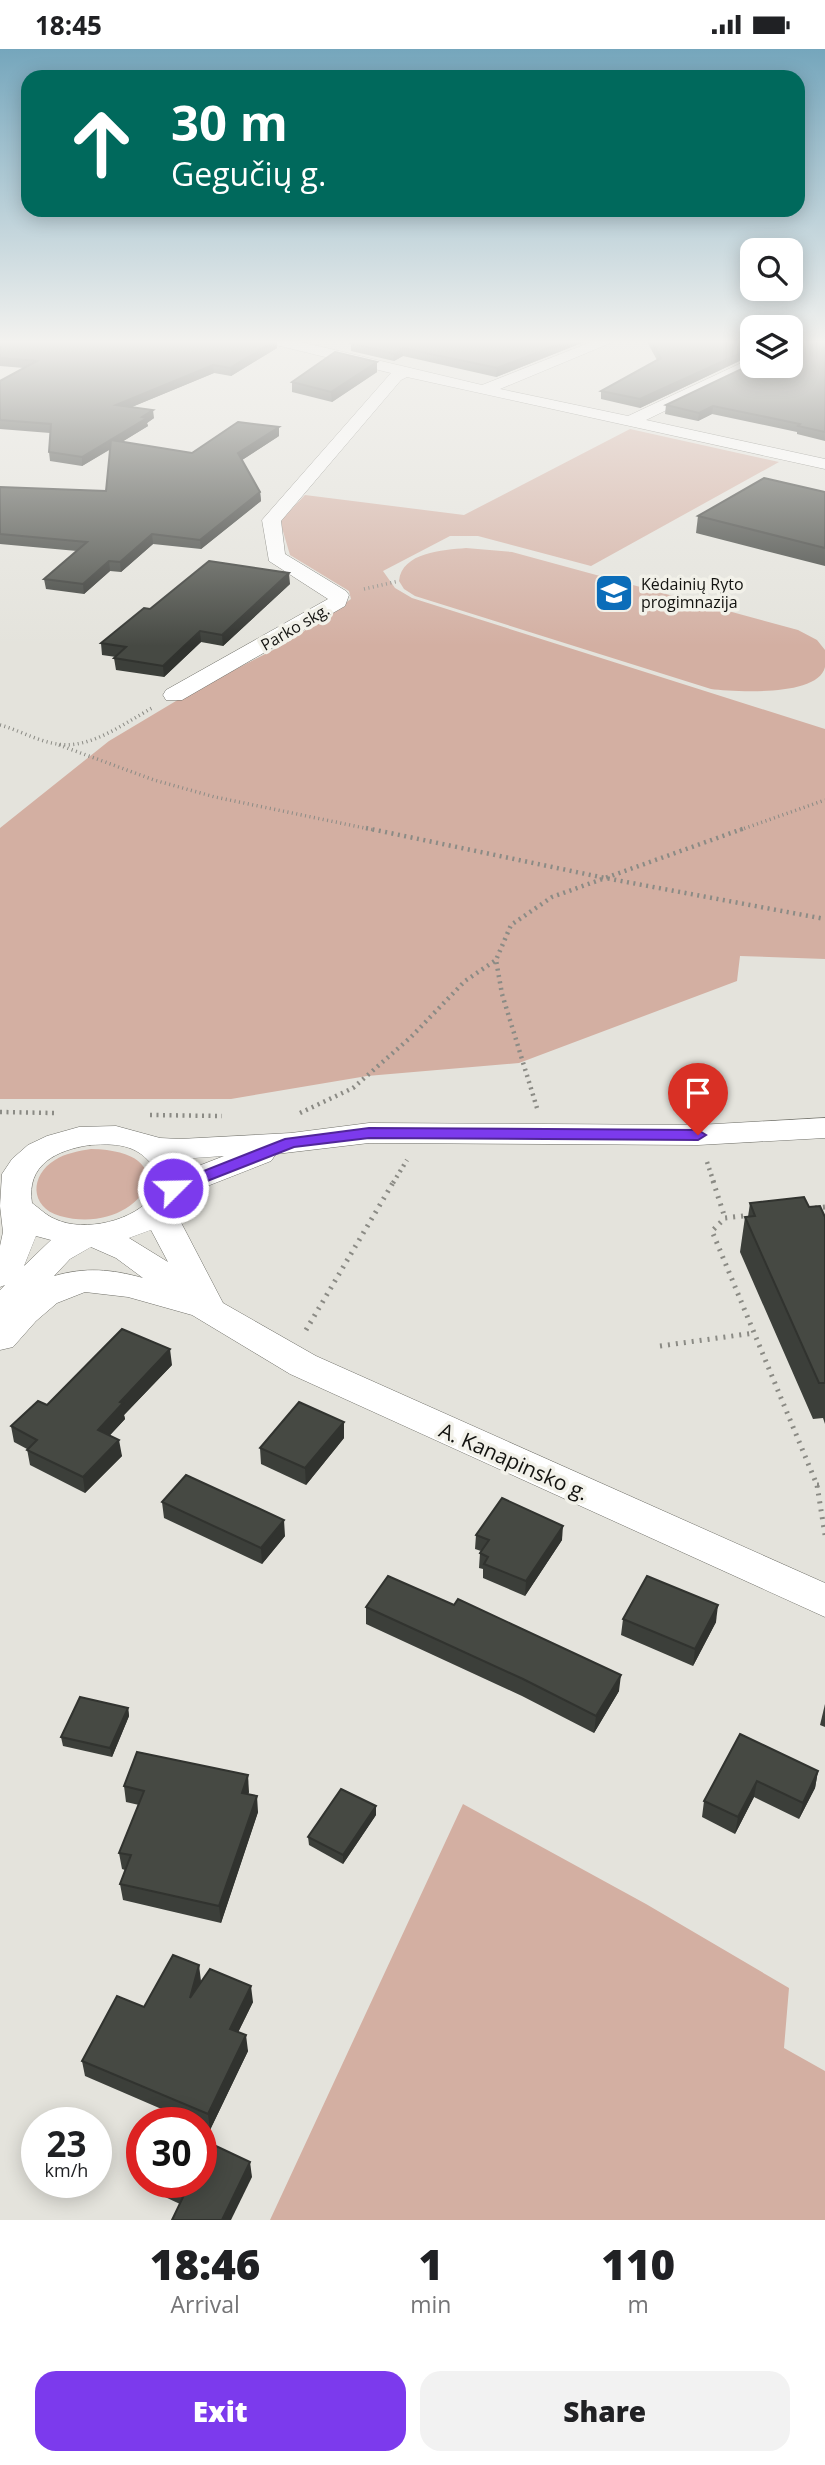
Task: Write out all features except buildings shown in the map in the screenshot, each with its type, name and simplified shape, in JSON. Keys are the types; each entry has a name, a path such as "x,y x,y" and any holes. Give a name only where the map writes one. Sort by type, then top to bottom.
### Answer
{"street":[{"name":"Parko skg.","path":"174,695 338,602 339,595 276,557 271,520 337,443"},
{"path":"728,443 825,464"},
{"path":"154,1147 180,1149 297,1130 416,1134 698,1135 825,1128"},
{"path":"0,1311 58,1251 89,1236 118,1232 141,1223 166,1200 297,1130"},
{"path":"0,1155 84,1136 134,1138 154,1147 167,1158 174,1173 166,1200 209,1310"},
{"path":"0,1275 12,1259 20,1235 10,1197 15,1179 24,1165 49,1146"},
{"path":"10,1197 28,1220 43,1229 89,1236 128,1250 209,1310"},
{"path":"0,1338 23,1311 40,1297 67,1283 96,1279 130,1286 209,1310"},
{"name":"A. Kanapinsko g.","path":"209,1310 303,1366 825,1601"}],"path":[{"path":"339,595 399,581"},
{"path":"60,745 100,737 174,695"},
{"path":"0,725 18,729 154,781 215,797 605,879 825,919"},
{"path":"537,1109 502,994 496,960 511,925 552,897 825,800"},
{"path":"297,1130 290,1118 354,1087 411,1037 464,981 496,960"},
{"path":"0,1113 56,1113"},
{"path":"138,1115 235,1117"},
{"path":"282,1353 308,1328 415,1147 416,1134"},
{"path":"698,1135 725,1218"},
{"path":"813,1208 825,1207"},
{"path":"763,1214 725,1218 712,1231 817,1485 825,1535"},
{"path":"660,1346 754,1333"},
{"path":"817,1485 825,1485"}],"shaded area":[{"path":"602,443 695,443 779,462 591,566 478,536 450,536 383,571 395,588 412,598 825,729 825,959 740,956 737,981 519,1063 367,1076 231,1099 0,1099 0,828 109,741 191,692 285,644 351,599 349,591 290,555 280,521 305,495 464,515"},
{"path":"466,548 512,552 798,630 817,640 825,650 825,667 819,677 808,684 792,688 756,691 711,689 415,596 404,589 399,581 402,571 415,558"},
{"path":"91,1149 123,1153 141,1163 147,1177 143,1191 131,1205 112,1215 88,1220 50,1212 43,1206 36,1190 41,1174 59,1158"},
{"path":"463,1804 646,1904 789,1988 784,2048 825,2071 825,2220 270,2220"}],"place":[{"name":"Kėdainių Ryto progimnazija","path":"614,593"}],"route":[{"path":"173,1188 290,1143 369,1133 698,1135"}]}
